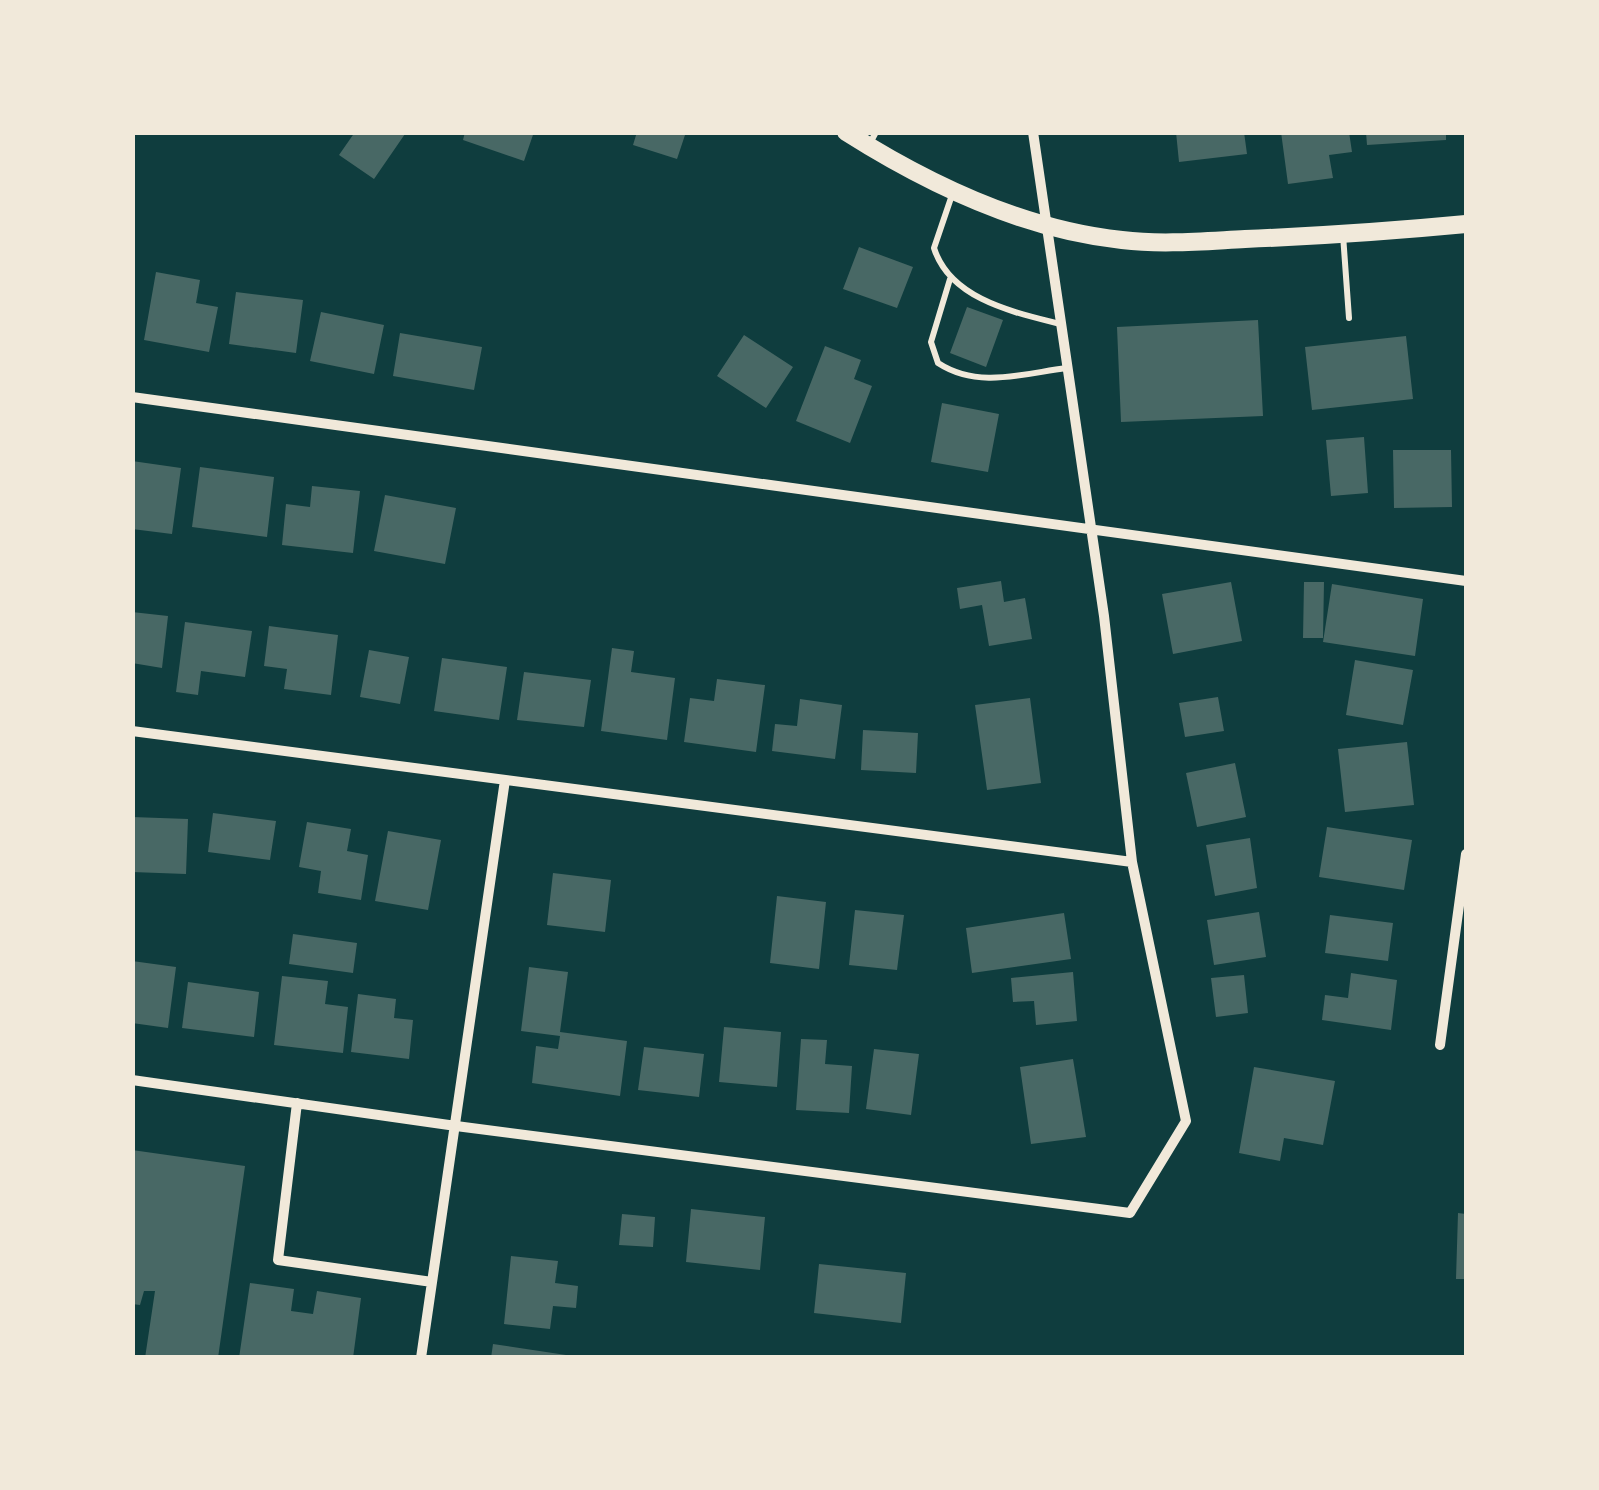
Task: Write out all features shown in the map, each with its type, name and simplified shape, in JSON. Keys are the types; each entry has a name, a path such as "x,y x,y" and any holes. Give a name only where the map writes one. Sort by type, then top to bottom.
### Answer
{"main road":[{"path":"846,132 872,139 954,190 1048,225 1122,240 1343,235 1466,224"}],"street":[{"path":"132,1080 456,1126 1130,1212 1186,1121 1132,862 1104,616 1033,132"},
{"path":"132,397 1466,581"},
{"path":"132,731 1132,862"},
{"path":"421,1358 505,780"},
{"path":"1440,1045 1466,854"},
{"path":"298,1103 278,1260 432,1282"}],"lane":[{"path":"954,190 934,248 950,279 997,305 1060,324"},
{"path":"1343,235 1349,318"},
{"path":"950,279 931,342 938,363 978,379 1066,368"}],"building":[{"path":"355,132 405,134 374,179 339,155"},
{"path":"465,132 534,132 524,161 463,140"},
{"path":"637,132 686,132 677,159 633,145"},
{"path":"1176,132 1244,132 1247,154 1179,162"},
{"path":"1281,132 1349,132 1352,152 1329,155 1333,178 1288,184"},
{"path":"1366,132 1446,132 1446,140 1367,145"},
{"path":"859,247 913,267 897,308 843,289"},
{"path":"156,272 200,280 196,303 218,307 209,352 144,340"},
{"path":"236,292 303,300 296,353 229,344"},
{"path":"967,307 1003,320 986,367 950,353"},
{"path":"321,312 384,325 374,374 310,361"},
{"path":"1258,320 1263,416 1121,422 1117,327"},
{"path":"400,333 482,347 474,390 393,376"},
{"path":"744,335 793,367 766,408 717,376"},
{"path":"1406,336 1413,399 1312,410 1305,347"},
{"path":"825,346 861,360 854,379 872,386 850,443 796,421"},
{"path":"942,403 999,414 988,472 931,462"},
{"path":"1364,437 1368,493 1331,496 1326,440"},
{"path":"1393,450 1451,450 1452,507 1394,508"},
{"path":"132,461 181,468 172,534 132,529"},
{"path":"200,467 274,477 267,537 192,527"},
{"path":"312,486 360,491 353,553 282,545 286,504 310,507"},
{"path":"385,495 456,508 445,564 374,551"},
{"path":"1001,581 1004,602 1025,598 1032,639 989,646 982,605 960,609 957,588"},
{"path":"1231,582 1242,641 1173,654 1162,594"},
{"path":"1304,582 1324,582 1323,638 1303,638"},
{"path":"1332,584 1423,599 1415,656 1323,642"},
{"path":"132,612 168,616 162,668 132,663"},
{"path":"185,622 252,631 245,677 201,671 198,695 176,692"},
{"path":"269,626 338,635 331,695 284,689 287,669 264,666"},
{"path":"612,648 634,651 631,672 675,678 667,740 601,731"},
{"path":"369,650 409,657 400,704 360,697"},
{"path":"442,658 507,667 499,720 434,711"},
{"path":"1355,660 1413,670 1403,725 1346,715"},
{"path":"524,672 591,680 584,727 517,720"},
{"path":"717,679 765,685 756,752 684,742 690,698 714,701"},
{"path":"1218,697 1224,731 1185,737 1179,703"},
{"path":"1030,698 1041,783 987,790 975,705"},
{"path":"800,699 842,705 835,759 772,751 775,724 797,726"},
{"path":"863,730 918,733 916,773 861,770"},
{"path":"1407,742 1414,805 1345,812 1338,749"},
{"path":"1235,763 1246,817 1197,827 1186,773"},
{"path":"213,813 276,821 270,860 208,852"},
{"path":"132,817 188,819 186,874 132,872"},
{"path":"307,822 351,829 347,851 368,855 361,900 318,893 321,871 299,867"},
{"path":"1327,827 1412,840 1404,890 1319,877"},
{"path":"388,831 441,840 428,910 375,901"},
{"path":"1250,838 1257,888 1215,896 1206,845"},
{"path":"553,873 611,880 605,932 547,925"},
{"path":"777,896 826,902 819,969 770,963"},
{"path":"855,910 904,915 897,970 849,965"},
{"path":"1259,912 1266,957 1214,965 1207,920"},
{"path":"1064,913 1071,959 972,973 966,928"},
{"path":"1330,915 1393,923 1388,961 1325,953"},
{"path":"293,934 357,943 353,973 289,964"},
{"path":"132,961 176,967 168,1028 132,1023"},
{"path":"529,967 568,972 560,1032 627,1041 620,1096 532,1083 536,1046 558,1049 560,1036 521,1031"},
{"path":"1073,972 1077,1021 1036,1025 1034,1001 1013,1002 1011,978"},
{"path":"1351,973 1397,980 1391,1030 1322,1020 1325,995 1348,998"},
{"path":"1244,975 1248,1013 1216,1017 1211,978"},
{"path":"282,976 328,981 325,1004 348,1007 343,1053 274,1045"},
{"path":"188,982 259,992 254,1037 182,1028"},
{"path":"358,994 396,999 394,1018 413,1020 409,1059 351,1052"},
{"path":"724,1027 781,1032 777,1087 719,1082"},
{"path":"801,1039 827,1040 825,1064 852,1066 849,1113 796,1110"},
{"path":"644,1047 704,1054 699,1097 638,1090"},
{"path":"874,1049 919,1054 911,1115 866,1109"},
{"path":"1073,1059 1086,1137 1031,1144 1020,1067"},
{"path":"1254,1067 1335,1081 1323,1145 1284,1138 1280,1161 1239,1153"},
{"path":"132,1150 245,1166 218,1358 145,1358 155,1291 144,1291 140,1305 132,1304"},
{"path":"691,1209 765,1217 760,1270 686,1262"},
{"path":"1458,1213 1466,1214 1466,1279 1456,1279"},
{"path":"622,1214 655,1217 653,1247 619,1245"},
{"path":"511,1256 558,1261 555,1283 578,1286 576,1308 553,1306 550,1329 504,1324"},
{"path":"819,1264 906,1273 901,1323 814,1313"},
{"path":"250,1283 294,1289 291,1311 313,1314 317,1291 361,1298 353,1358 239,1358"},
{"path":"493,1344 566,1355 566,1358 491,1358"}]}
